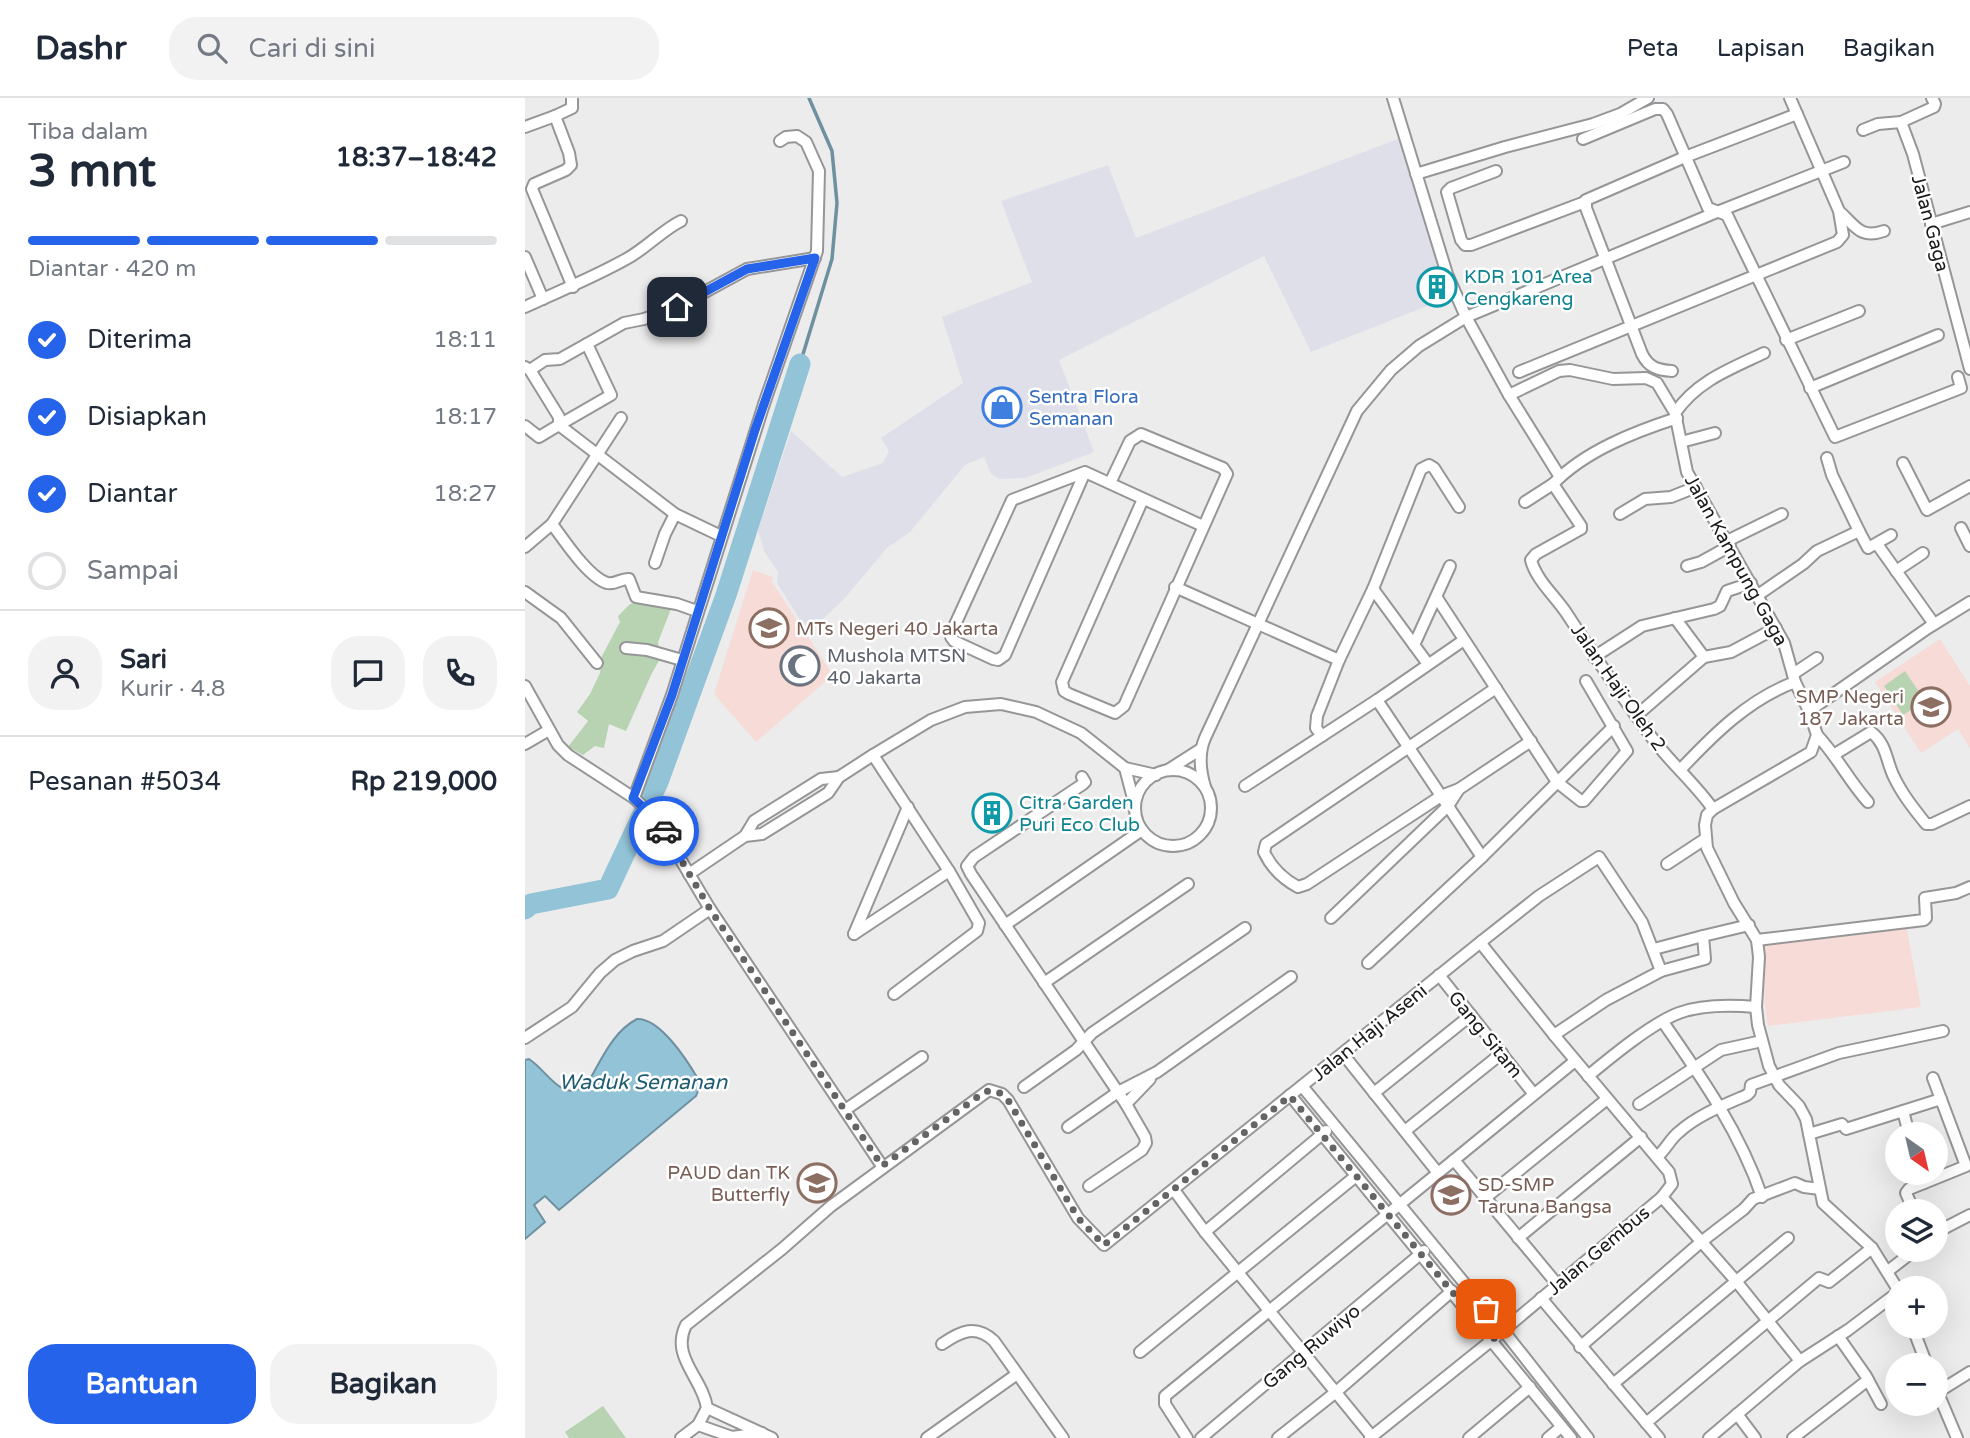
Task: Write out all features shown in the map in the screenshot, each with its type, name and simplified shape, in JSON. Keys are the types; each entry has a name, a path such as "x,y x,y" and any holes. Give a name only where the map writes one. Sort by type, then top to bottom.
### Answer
{"street":[{"path":"525,127 572,108 572,98"},
{"path":"1393,98 1447,274 1465,317 1556,481"},
{"path":"1416,174 1593,124 1620,114 1648,98"},
{"path":"1519,372 1837,242 1843,235 1839,211 1790,98"},
{"path":"1863,130 1878,124 1901,122 1934,107 1932,98"},
{"path":"1583,139 1655,109 1663,109 1708,208 1727,215 1835,437 1961,388"},
{"path":"1496,171 1451,188 1447,192 1461,240 1465,245 1585,202 1588,197 1797,114"},
{"path":"555,116 571,165 566,170 534,184 532,189 573,287"},
{"name":"Jalan Gaga","path":"1901,122 1913,154 1970,369"},
{"path":"634,798 655,744 721,536 815,258 820,221 819,172 806,142 797,136 786,137 780,141"},
{"path":"1125,768 1142,830 1153,840 1168,846 1184,845 1198,837 1210,817 1211,802 1201,772 1201,748 1257,623 1357,411 1391,370 1419,346 1465,317 1844,162"},
{"path":"1585,202 1647,364 1658,370 1672,371"},
{"path":"1839,211 1863,234 1871,235 1884,230"},
{"path":"1931,224 1970,212"},
{"path":"525,307 573,287 630,257 681,221"},
{"path":"525,257 543,299"},
{"path":"559,425 559,417 527,368 545,360 561,359 624,323 644,319 685,303 747,269 815,258"},
{"path":"1786,340 1859,311"},
{"path":"1809,388 1938,335"},
{"path":"525,426 539,437 611,395 587,344"},
{"path":"1525,502 1594,453 1676,415 1691,393 1706,381 1764,353"},
{"name":"Jalan Kampung Gaga","path":"1509,395 1559,371 1570,370 1613,379 1651,379 1664,390 1676,415 1687,472 1784,643 1794,678 1817,735"},
{"path":"525,547 552,524 621,418"},
{"path":"559,425 675,514 721,536"},
{"path":"1681,442 1715,433"},
{"path":"1110,483 1129,443 1139,435 1223,468 1226,472 1121,710 1115,713 1064,691 1062,682 1143,499"},
{"path":"1827,458 1832,475 1868,548 1891,535"},
{"path":"1903,463 1927,510 1970,486"},
{"path":"1322,736 1316,728 1317,716 1339,660 1373,589 1421,469 1429,465 1434,468 1459,507"},
{"path":"1085,472 1005,655 998,660 993,659 954,641 951,635 953,629 1012,500 1085,472 1203,526"},
{"name":"Jalan Haji Oleh 2","path":"1556,481 1581,529 1536,554 1531,560 1636,716 1713,808"},
{"path":"1620,514 1645,499 1671,498 1696,487"},
{"path":"655,563 675,514"},
{"path":"1687,566 1701,562 1782,514"},
{"path":"552,524 592,573 605,582 614,583 629,579 636,597 677,604 697,611"},
{"path":"1961,528 1970,546"},
{"path":"1758,595 1817,551 1859,531"},
{"path":"1877,544 1934,624"},
{"path":"1896,571 1923,553"},
{"path":"1415,645 1450,566"},
{"path":"1594,657 1642,626 1717,608 1727,591 1751,583"},
{"path":"1175,587 1339,660"},
{"path":"1373,589 1428,664"},
{"path":"525,592 561,618 597,663"},
{"path":"1437,598 1557,782 1575,799 1584,801 1626,751 1586,681"},
{"path":"1809,712 1934,624 1970,602"},
{"path":"1675,618 1704,657"},
{"path":"1636,716 1704,657 1731,652 1776,628"},
{"path":"1245,786 1464,640"},
{"path":"626,648 647,650 682,660"},
{"path":"1681,769 1716,734 1762,696 1794,678 1817,658"},
{"path":"525,686 529,701 558,745 568,755 634,798 656,819 710,909 882,1166 686,1325 681,1343 683,1356 702,1391 707,1408 698,1425 681,1438"},
{"path":"1496,688 1266,844 1264,852 1269,862 1298,887 1307,884 1531,741"},
{"path":"1377,700 1482,857"},
{"path":"689,874 745,836 762,834 828,793 839,777 873,755 943,715 965,707 1001,704 1026,709 1081,733 1125,768 1160,774 1179,771 1189,774 1205,787"},
{"path":"1368,963 1482,857 1614,726"},
{"path":"525,744 549,730"},
{"path":"1835,754 1868,733 1874,733 1884,746 1893,775 1902,792 1926,824 1932,824 1970,806"},
{"path":"1817,735 1835,754 1855,788 1868,802"},
{"path":"1817,735 1815,745 1809,753 1713,808 1705,821 1705,839 1734,903 1757,940 1759,957 1756,1006 1762,1041 1774,1077 1799,1106 1809,1134 1823,1203 1872,1248 1890,1276"},
{"path":"1136,807 1144,785 1181,764 1201,748"},
{"path":"873,755 949,870 979,923 977,931 894,995"},
{"path":"1082,777 1085,782 1083,784 974,857 967,866 1126,1104 1145,1137 1146,1143 1142,1150 1089,1186"},
{"path":"1331,918 1448,806 1459,789"},
{"path":"908,807 854,934 949,870"},
{"path":"1005,925 1142,830"},
{"path":"1667,864 1705,839"},
{"name":"Jalan Haji Aseni","path":"882,1166 989,1090 1002,1094 1078,1218 1101,1244 1106,1244 1439,975 1539,897 1599,857 1642,922 1654,949"},
{"path":"1044,983 1188,884"},
{"path":"1757,940 1924,920 1925,898 1956,893 1970,887"},
{"path":"525,1038 572,1007 600,973 615,960 663,941 710,909"},
{"path":"1661,971 1654,949 1749,925"},
{"path":"1024,1087 1076,1050 1092,1033 1245,928"},
{"path":"1553,1035 1605,1000 1661,971 1705,958 1703,936"},
{"path":"1481,943 1553,1035 1641,1137 1672,1178 1669,1190 1662,1197 1770,1320 1801,1362"},
{"name":"Gang Sitam","path":"1439,975 1533,1093"},
{"path":"1067,1127 1118,1092 1157,1072 1291,977"},
{"path":"1588,1076 1681,1012 1697,1008 1756,1006"},
{"path":"1374,1093 1471,1015"},
{"path":"1663,1022 1695,1066 1735,1131 1762,1197"},
{"path":"1657,1157 1669,1147 1679,1132 1747,1094 1751,1086 1839,1053 1943,1031"},
{"path":"1639,1104 1695,1066 1731,1046 1762,1041"},
{"path":"1405,1131 1501,1053"},
{"path":"1343,1054 1438,1173"},
{"path":"845,1110 922,1057"},
{"path":"1187,1438 1165,1404 1165,1396 1575,1061"},
{"path":"1126,1104 1157,1072"},
{"path":"1933,1078 1966,1166 1948,1171"},
{"path":"1302,1086 1588,1438"},
{"path":"1290,1096 1453,1291 1571,1438"},
{"path":"1485,1198 1607,1099"},
{"path":"1809,1134 1842,1124 1846,1129 1941,1099"},
{"path":"1903,1111 1906,1122"},
{"path":"1205,1232 1333,1125"},
{"path":"1518,1238 1641,1137"},
{"path":"1454,1160 1557,1284"},
{"path":"1140,1352 1356,1176"},
{"path":"1580,1347 1753,1199 1795,1183 1820,1189"},
{"path":"1910,1199 1907,1191 1914,1185"},
{"path":"1174,1190 1372,1437"},
{"name":"Jalan Gembus","path":"1372,1437 1662,1197"},
{"path":"1948,1226 1970,1215"},
{"path":"1613,1384 1788,1238"},
{"name":"Gang Ruwiyo","path":"1201,1438 1433,1245"},
{"path":"1646,1423 1819,1278 1829,1282 1872,1248"},
{"path":"1888,1271 1900,1262"},
{"path":"1278,1438 1453,1291"},
{"path":"1541,1298 1659,1438"},
{"path":"1709,1438 1801,1362 1885,1299"},
{"path":"942,1344 969,1330 987,1334 1061,1434 1048,1438"},
{"path":"1838,1336 1881,1404"},
{"path":"1948,1383 1970,1372"},
{"path":"927,1438 1017,1374"},
{"path":"1793,1438 1868,1380"},
{"path":"1469,1438 1530,1387"},
{"path":"1540,1399 1551,1391"},
{"path":"707,1408 767,1436"},
{"path":"1737,1415 1755,1438"},
{"path":"1948,1416 1957,1438"},
{"path":"698,1425 732,1437 767,1436"},
{"path":"1548,1438 1562,1427"}],"shaded area":[{"name":"Sentra Flora Semanan","path":"1403,137 1452,296 1311,352 1264,256 1059,360 1094,452 1025,478 1000,479 991,474 984,457 965,465 910,532 887,548 843,600 808,633 777,583 778,572 764,551 758,530 791,431 842,477 883,463 889,451 881,438 963,383 942,317 1032,282 1001,201 1108,165 1136,238"},
{"name":"MTs Negeri 40 Jakarta","path":"753,570 773,577 772,582 833,675 756,742 714,694"},
{"name":"SMP Negeri 187 Jakarta","path":"1940,639 1970,686 1970,748 1958,729 1921,753 1875,682"},
{"path":"1906,924 1921,1007 1768,1026 1763,942"}],"green space":[{"path":"643,597 671,609 658,642 661,657 626,731 609,724 604,748 595,746 583,755 568,747 588,721 577,712 600,673 601,658 620,622 618,616 629,605"},
{"path":"1905,671 1925,701 1903,715 1884,686"},
{"path":"603,1406 626,1438 569,1438 565,1432"}],"water":[{"name":"Waduk Semanan","path":"637,1019 655,1025 680,1051 698,1079 700,1086 696,1096 559,1210 545,1196 534,1205 545,1222 525,1239 525,1060 529,1059 536,1064 563,1088 570,1091 578,1089 587,1084 614,1039"}],"waterway":[{"path":"800,364 832,259 837,203 832,151 809,98"},
{"path":"525,909 531,904 608,889 658,782 726,595 800,364"}],"way so far":[{"path":"664,831 710,909 882,1166 983,1093 995,1091 1008,1100 1078,1218 1104,1245 1290,1096 1492,1340 1503,1331 1486,1309"}],"place":[{"name":"KDR 101 Area Cengkareng","path":"1437,287"},
{"name":"Sentra Flora Semanan","path":"1002,407"},
{"name":"MTs Negeri 40 Jakarta","path":"769,628"},
{"name":"Mushola MTSN 40 Jakarta","path":"800,666"},
{"name":"SMP Negeri 187 Jakarta","path":"1931,707"},
{"name":"Citra Garden Puri Eco Club","path":"992,813"},
{"name":"PAUD dan TK Butterfly","path":"817,1183"},
{"name":"SD-SMP Taruna Bangsa","path":"1451,1195"}],"route":[{"path":"664,831 657,820 633,798 672,695 755,430 815,258 747,269 677,307"}]}
